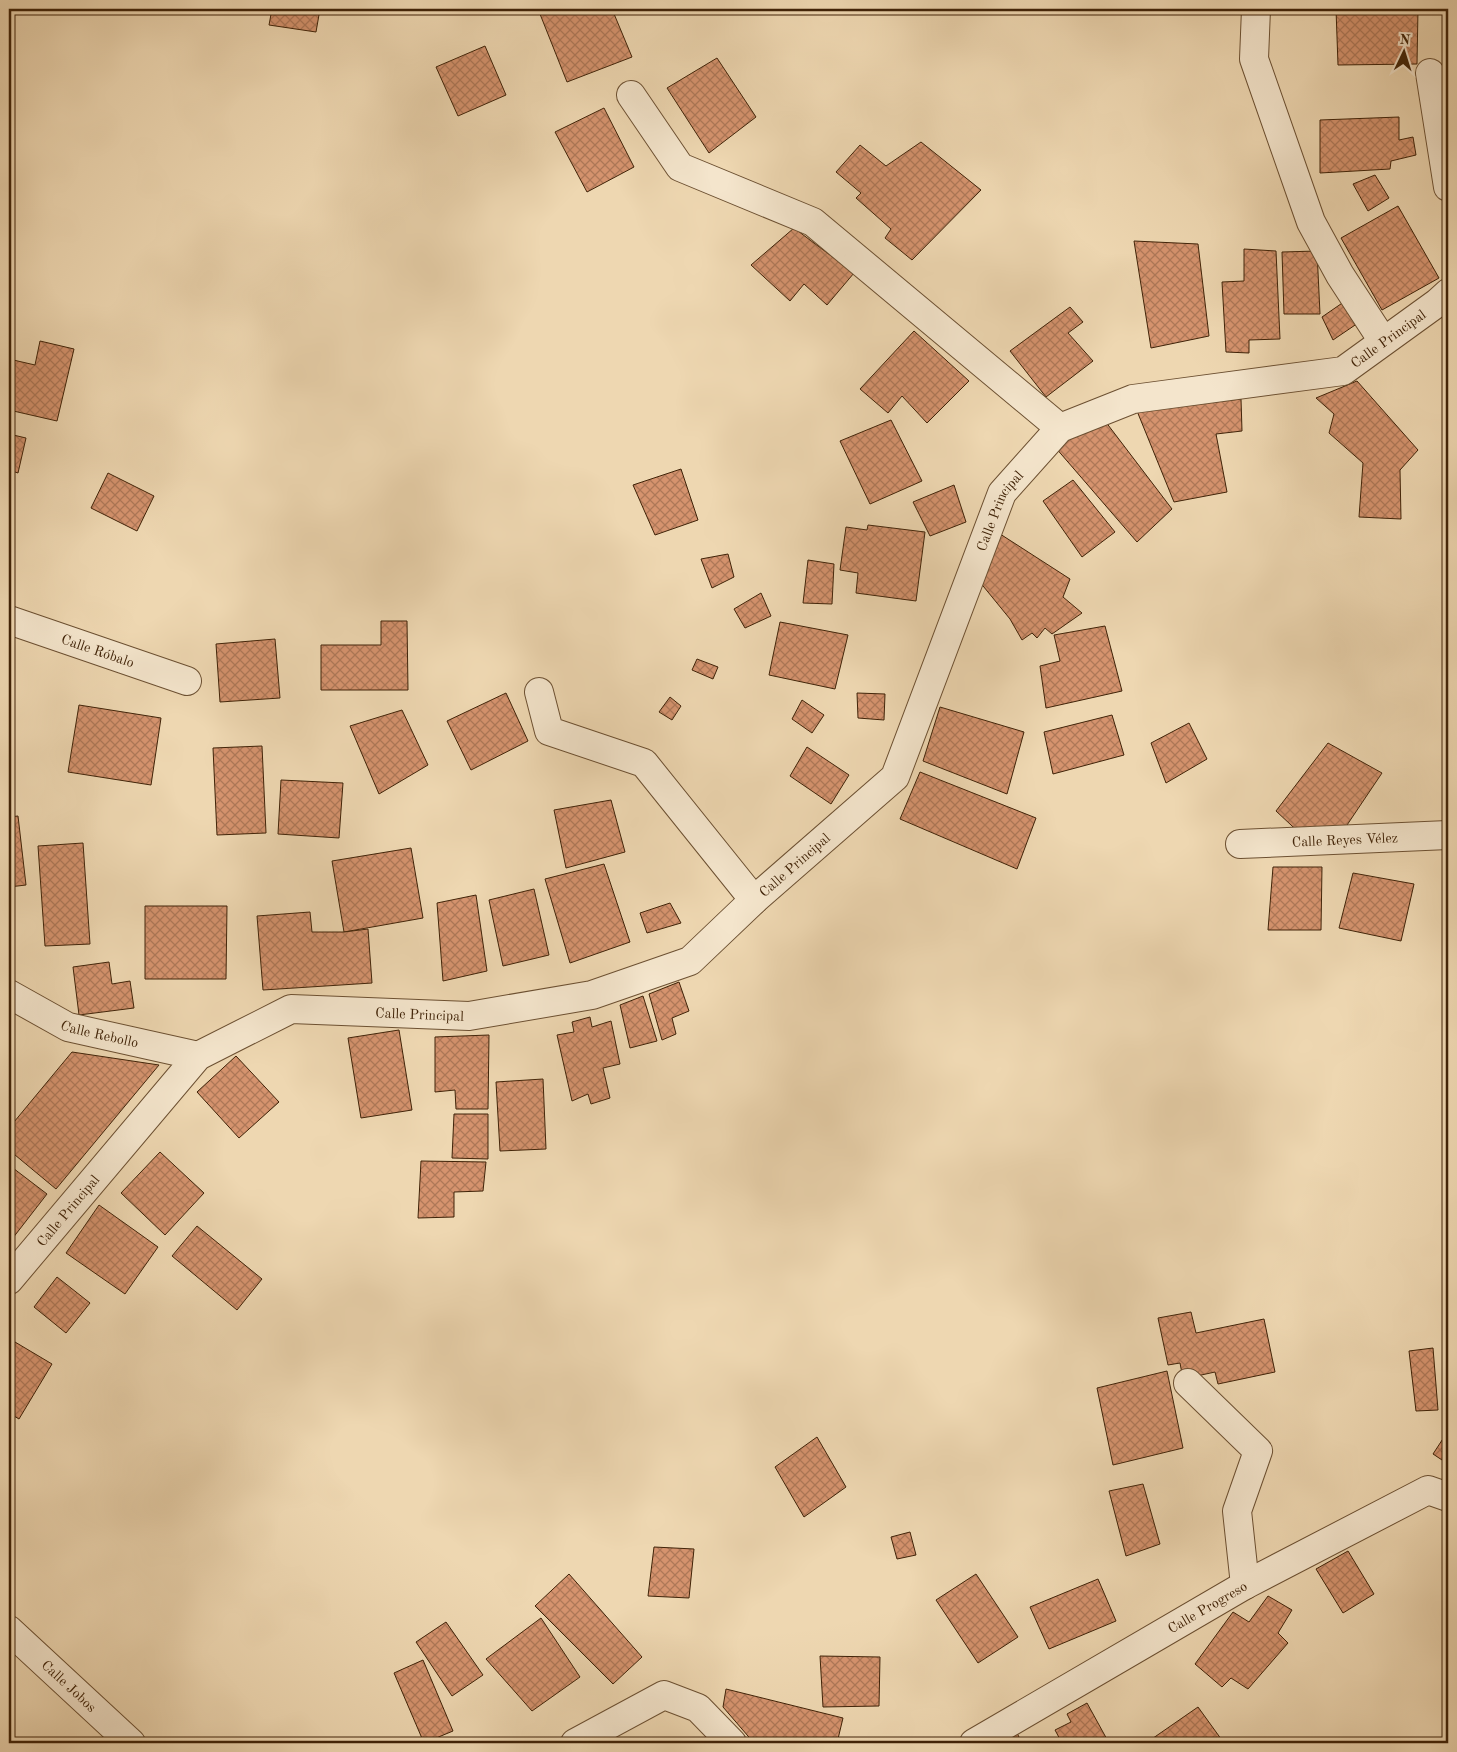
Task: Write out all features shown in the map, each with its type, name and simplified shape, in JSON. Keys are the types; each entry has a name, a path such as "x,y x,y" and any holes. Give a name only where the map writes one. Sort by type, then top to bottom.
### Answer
{"street":[{"path":"1256,9 1254,60 1311,222 1340,275 1383,342"},
{"path":"1430,73 1448,187"},
{"path":"631,95 680,167 813,222 1060,428"},
{"name":"Calle Principal","path":"9,1280 198,1056 291,1009 469,1016 592,996 690,961 754,900 895,777 1002,493 1060,428 1133,399 1343,370 1437,304 1448,293"},
{"name":"Calle Róbalo","path":"9,620 187,681"},
{"path":"539,692 549,730 644,763 754,900"},
{"name":"Calle Reyes Vélez","path":"1240,844 1448,835"},
{"name":"Calle Rebollo","path":"9,994 68,1027 198,1056"},
{"path":"1188,1383 1258,1451 1238,1511 1245,1585"},
{"name":"Calle Progreso","path":"974,1743 1245,1585 1428,1490 1448,1497"},
{"name":"Calle Jobos","path":"9,1630 131,1743"},
{"path":"575,1743 664,1695 698,1708 732,1743"}],"building":[{"path":"272,9 320,9 316,32 269,25"},
{"path":"538,9 612,9 632,57 567,82"},
{"path":"1336,9 1418,9 1417,64 1338,65"},
{"path":"485,46 506,95 458,116 436,67"},
{"path":"717,58 756,117 709,153 667,88"},
{"path":"604,108 634,167 587,192 555,132"},
{"path":"1399,117 1399,140 1413,137 1416,155 1391,161 1390,169 1320,173 1320,120"},
{"path":"921,142 981,190 912,260 885,238 891,229 856,198 861,193 836,172 860,145 886,166"},
{"path":"1375,175 1389,198 1368,211 1353,184"},
{"path":"1398,206 1439,278 1382,310 1341,238"},
{"path":"794,228 854,273 827,305 804,284 790,301 751,265"},
{"path":"1134,241 1198,244 1209,336 1151,348"},
{"path":"1244,249 1276,251 1280,339 1249,340 1249,353 1226,352 1222,282 1244,281"},
{"path":"1317,251 1320,314 1284,314 1282,252"},
{"path":"1351,297 1364,319 1333,340 1322,317"},
{"path":"1070,307 1083,322 1068,333 1093,361 1046,397 1010,351"},
{"path":"914,331 969,381 927,423 902,396 888,413 860,389"},
{"path":"40,341 74,349 57,421 9,410 9,359 35,365"},
{"path":"1357,381 1418,450 1400,470 1401,519 1359,517 1363,463 1329,433 1334,414 1316,398"},
{"path":"1241,399 1242,431 1216,434 1227,492 1174,502 1137,411"},
{"path":"1102,417 1172,509 1137,542 1055,447"},
{"path":"891,420 922,481 870,504 840,441"},
{"path":"9,434 26,438 18,473 9,470"},
{"path":"681,469 698,520 655,535 633,485"},
{"path":"108,473 154,496 137,531 91,508"},
{"path":"1073,480 1115,532 1082,557 1043,501"},
{"path":"954,485 966,522 930,536 913,502"},
{"path":"868,525 925,532 916,601 856,593 858,573 840,570 846,527 867,530"},
{"path":"997,532 1070,579 1063,597 1082,613 1052,634 1045,628 1037,638 1032,633 1022,640 1010,619 979,581"},
{"path":"728,554 734,577 712,588 701,559"},
{"path":"808,560 834,564 832,604 803,603"},
{"path":"761,593 771,616 745,628 734,609"},
{"path":"381,621 407,621 408,690 321,690 321,645 381,645"},
{"path":"780,622 848,635 835,689 769,675"},
{"path":"1105,626 1122,691 1046,708 1040,666 1060,661 1054,635"},
{"path":"275,639 280,698 220,702 216,644"},
{"path":"697,659 718,667 713,679 692,670"},
{"path":"506,693 528,741 471,770 447,721"},
{"path":"857,693 885,694 884,720 858,718"},
{"path":"670,697 681,706 672,720 659,712"},
{"path":"802,700 824,715 812,733 792,719"},
{"path":"79,705 161,718 151,785 68,772"},
{"path":"940,707 1024,732 1007,794 923,761"},
{"path":"402,710 428,765 379,794 350,726"},
{"path":"1112,715 1124,755 1053,774 1044,732"},
{"path":"1189,723 1207,759 1166,783 1151,743"},
{"path":"1328,743 1382,773 1343,831 1306,839 1276,811"},
{"path":"262,746 266,833 217,835 213,748"},
{"path":"807,747 849,775 831,804 790,776"},
{"path":"920,772 1036,818 1017,869 900,819"},
{"path":"281,780 343,783 339,838 278,834"},
{"path":"611,800 625,852 566,868 554,810"},
{"path":"18,816 26,885 9,887 9,817"},
{"path":"83,843 90,944 45,946 38,846"},
{"path":"411,848 423,918 344,932 332,861"},
{"path":"604,864 630,942 570,963 545,879"},
{"path":"1273,867 1322,867 1321,930 1268,930"},
{"path":"1353,873 1414,884 1401,941 1339,928"},
{"path":"534,889 549,955 503,966 489,900"},
{"path":"476,895 487,971 443,981 437,903"},
{"path":"670,903 681,923 647,933 640,913"},
{"path":"145,906 227,906 226,979 145,979"},
{"path":"310,912 312,932 344,932 368,929 372,983 263,990 257,916"},
{"path":"1448,917 1448,955 1445,954"},
{"path":"109,962 112,984 130,981 134,1008 79,1015 73,967"},
{"path":"679,982 689,1011 672,1018 676,1034 662,1040 649,994"},
{"path":"643,996 657,1041 630,1048 620,1005"},
{"path":"590,1017 592,1027 611,1021 620,1064 603,1068 610,1098 591,1104 588,1094 572,1101 557,1035 574,1032 572,1022"},
{"path":"399,1030 412,1110 361,1118 348,1038"},
{"path":"489,1035 488,1109 456,1109 455,1090 435,1092 435,1037"},
{"path":"72,1052 159,1065 56,1189 9,1150 9,1128"},
{"path":"236,1056 279,1102 239,1138 197,1092"},
{"path":"543,1079 546,1149 500,1151 496,1082"},
{"path":"454,1114 488,1114 488,1159 452,1158"},
{"path":"160,1152 204,1193 165,1235 121,1193"},
{"path":"421,1161 486,1162 483,1191 454,1192 454,1217 418,1218"},
{"path":"9,1165 47,1194 9,1243"},
{"path":"99,1205 158,1247 125,1294 66,1253"},
{"path":"197,1226 262,1279 237,1310 172,1256"},
{"path":"57,1277 90,1303 66,1333 34,1307"},
{"path":"1191,1312 1196,1333 1264,1319 1275,1372 1218,1384 1215,1372 1183,1379 1180,1363 1168,1365 1158,1318"},
{"path":"15,1342 52,1364 19,1419 9,1413 9,1352"},
{"path":"1433,1348 1438,1410 1416,1411 1409,1351"},
{"path":"1167,1371 1183,1448 1113,1465 1097,1388"},
{"path":"1448,1431 1448,1464 1433,1454"},
{"path":"817,1437 846,1487 804,1517 775,1467"},
{"path":"1143,1484 1160,1544 1126,1556 1109,1491"},
{"path":"910,1532 916,1555 897,1559 891,1537"},
{"path":"654,1547 694,1549 689,1598 648,1596"},
{"path":"1348,1551 1374,1594 1343,1613 1316,1569"},
{"path":"569,1574 642,1657 613,1684 535,1606"},
{"path":"976,1574 1018,1637 978,1663 936,1600"},
{"path":"1098,1579 1116,1621 1049,1649 1030,1607"},
{"path":"1268,1596 1292,1610 1278,1633 1288,1643 1248,1689 1231,1678 1222,1687 1195,1664 1233,1612 1249,1622"},
{"path":"541,1618 580,1677 532,1711 486,1659"},
{"path":"446,1622 483,1675 452,1696 416,1642"},
{"path":"820,1656 880,1657 879,1706 823,1707"},
{"path":"423,1660 453,1731 424,1743 394,1673"},
{"path":"726,1689 843,1718 837,1743 754,1743 723,1707"},
{"path":"1087,1703 1109,1743 1062,1743 1055,1730 1071,1722 1067,1714"},
{"path":"1198,1707 1224,1743 1146,1743"},
{"path":"1017,1733 1022,1743 996,1743"}]}
